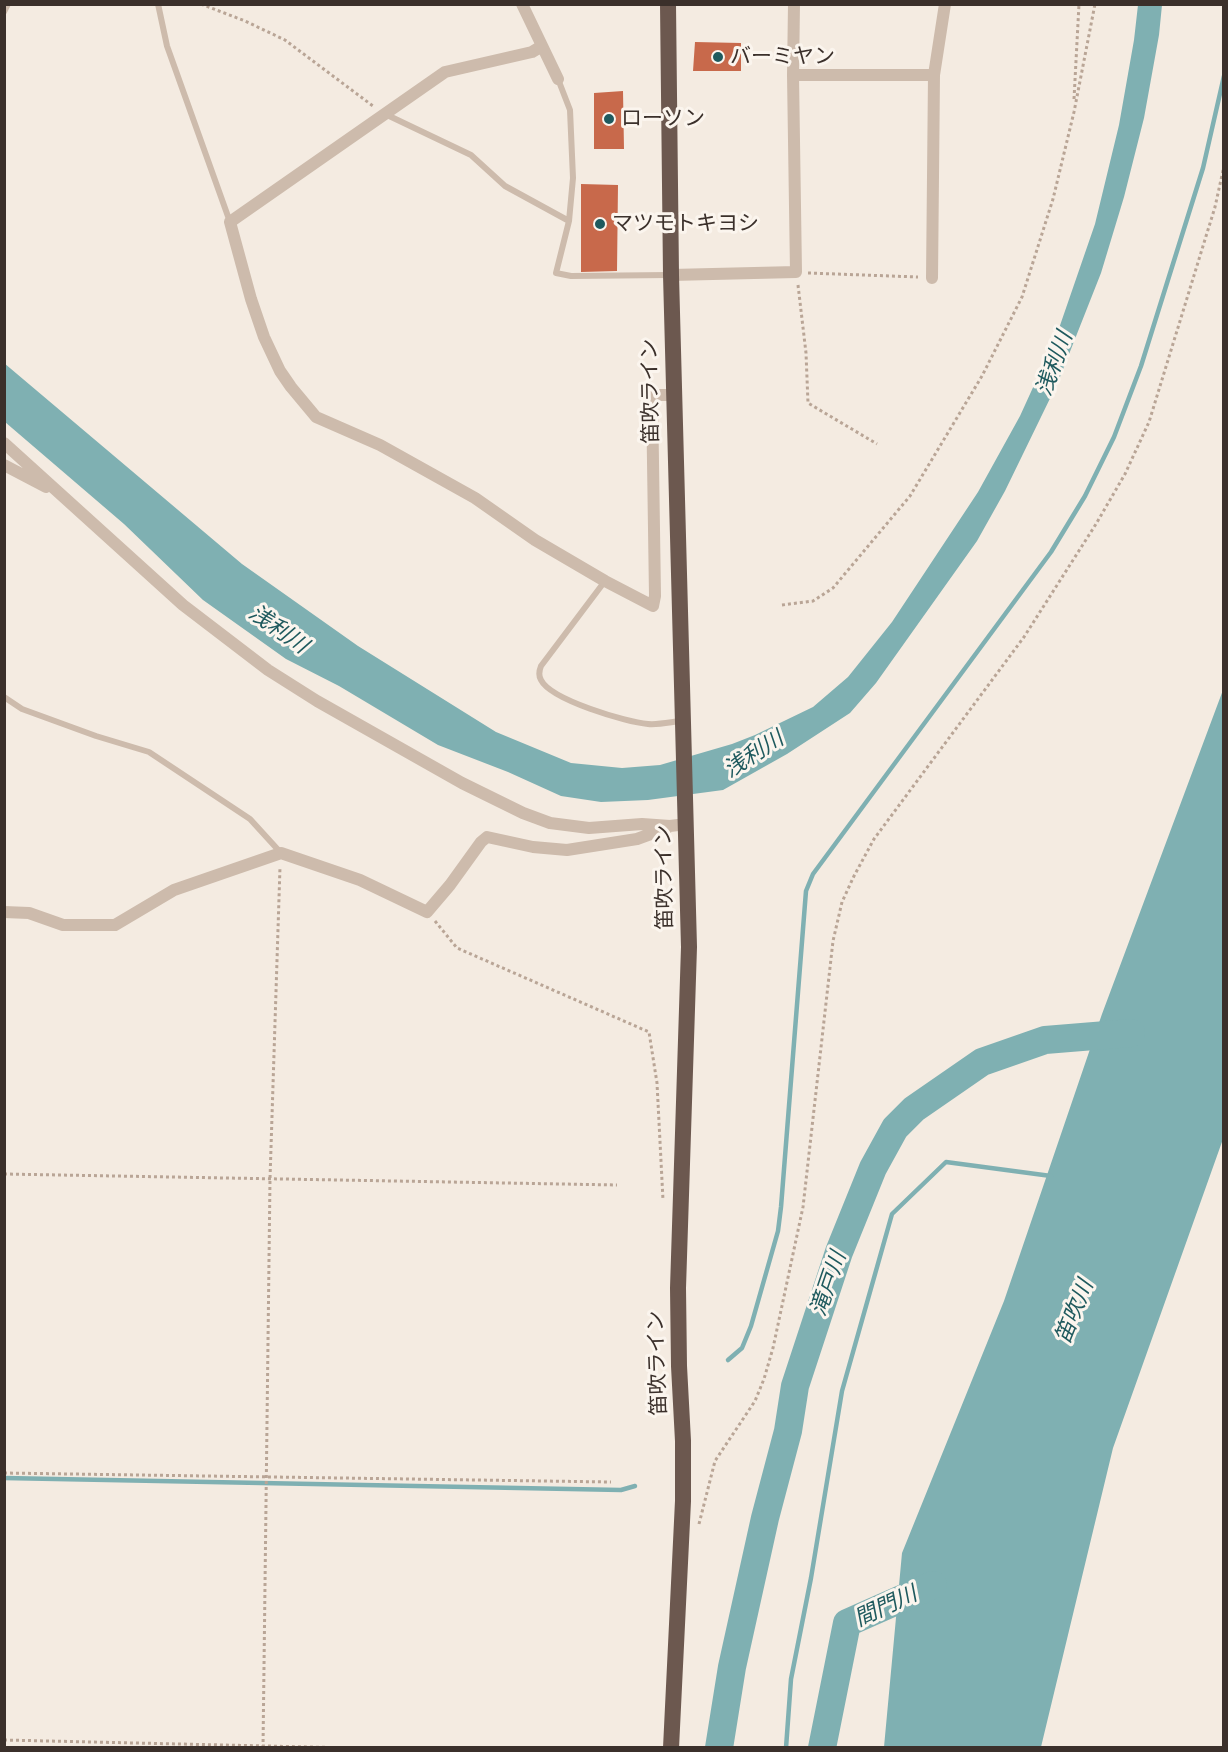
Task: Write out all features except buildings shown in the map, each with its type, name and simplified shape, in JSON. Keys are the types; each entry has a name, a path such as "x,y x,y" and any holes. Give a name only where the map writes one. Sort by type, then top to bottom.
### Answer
{"highway":[{"name":"笛吹ライン","path":"668,4 671,275 683,730 681,820 689,947 678,1288 683,1442 682,1549 671,1748"}],"street":[{"path":"522,4 558,79"},
{"path":"671,275 796,272 794,4"},
{"path":"932,278 934,75 945,4"},
{"path":"542,46 532,52 445,72 230,222 264,337 280,371 316,417 380,445 475,498 536,540 605,581 653,606 655,596 652,394 674,394"},
{"path":"793,75 934,75"},
{"path":"4,443 183,605 268,670 317,701 462,783 550,823 589,828 681,820"},
{"path":"4,465 64,498"},
{"path":"4,912 29,913 63,925 115,925 174,890 281,853 360,880 427,912 481,842 488,837 533,848 567,850 637,839 681,820"}],"lane":[{"path":"4,12 8,4"},
{"path":"158,4 167,45 230,222"},
{"path":"558,79 570,110 573,178 569,221 556,273 571,276 671,275"},
{"path":"385,114 471,155 505,186 569,221"},
{"path":"605,581 541,666 539,673 541,681 554,692 598,712 683,730"},
{"path":"4,697 22,709 96,736 149,752 249,819 281,853"}],"path":[{"path":"201,4 285,40 385,114"},
{"path":"1074,112 1079,4"},
{"path":"782,604 813,601 833,588 910,496 982,376 1022,297 1053,198 1074,112 1095,4"},
{"path":"682,1549 690,1545 697,1531 715,1461 755,1401 773,1348 803,1207 833,941 842,902 874,840 1024,637 1125,474 1149,422 1215,207 1224,166"},
{"path":"877,444 808,403 806,353 796,272 932,278"},
{"path":"263,1747 270,1179 281,853"},
{"path":"427,912 457,948 649,1032 657,1083 663,1202"},
{"path":"4,1174 617,1185"},
{"path":"4,1473 611,1482"},
{"path":"4,1740 354,1748"}],"water":[{"name":"浅利川","path":"1138,5 1162,5 1144,118 1124,197 1101,273 1058,382 1005,491 977,541 876,683 850,713 787,754 723,790 648,800 601,802 561,796 508,772 438,745 339,686 286,659 203,600 124,524 5,422 4,363 242,564 358,646 496,732 571,763 622,768 660,765 732,744 813,707 848,677 892,622 978,492 1020,416 1056,337 1095,224 1119,125"},
{"name":"笛吹川","path":"1223,690 1223,1139 1113,1448 1041,1747 884,1747 902,1553 1004,1301 1102,1014"}],"waterway":[{"path":"728,1360 742,1348 751,1326 778,1231 806,891 813,874 1051,552 1085,496 1114,437 1141,366 1203,168 1224,76"},
{"name":"滝戸川","path":"719,1748 732,1667 765,1518 788,1431 795,1386 839,1252 873,1168 895,1128 914,1109 982,1062 1045,1040 1131,1033"},
{"path":"786,1748 791,1679 811,1578 842,1391 892,1214 946,1162 1051,1176"},
{"path":"4,1478 621,1490 635,1486"},
{"name":"間門川","path":"822,1748 847,1623 933,1585"}],"place":[{"name":"バーミヤン","path":"718,57"},
{"name":"ローソン","path":"609,119"},
{"name":"マツモトキヨシ","path":"600,224"}]}
